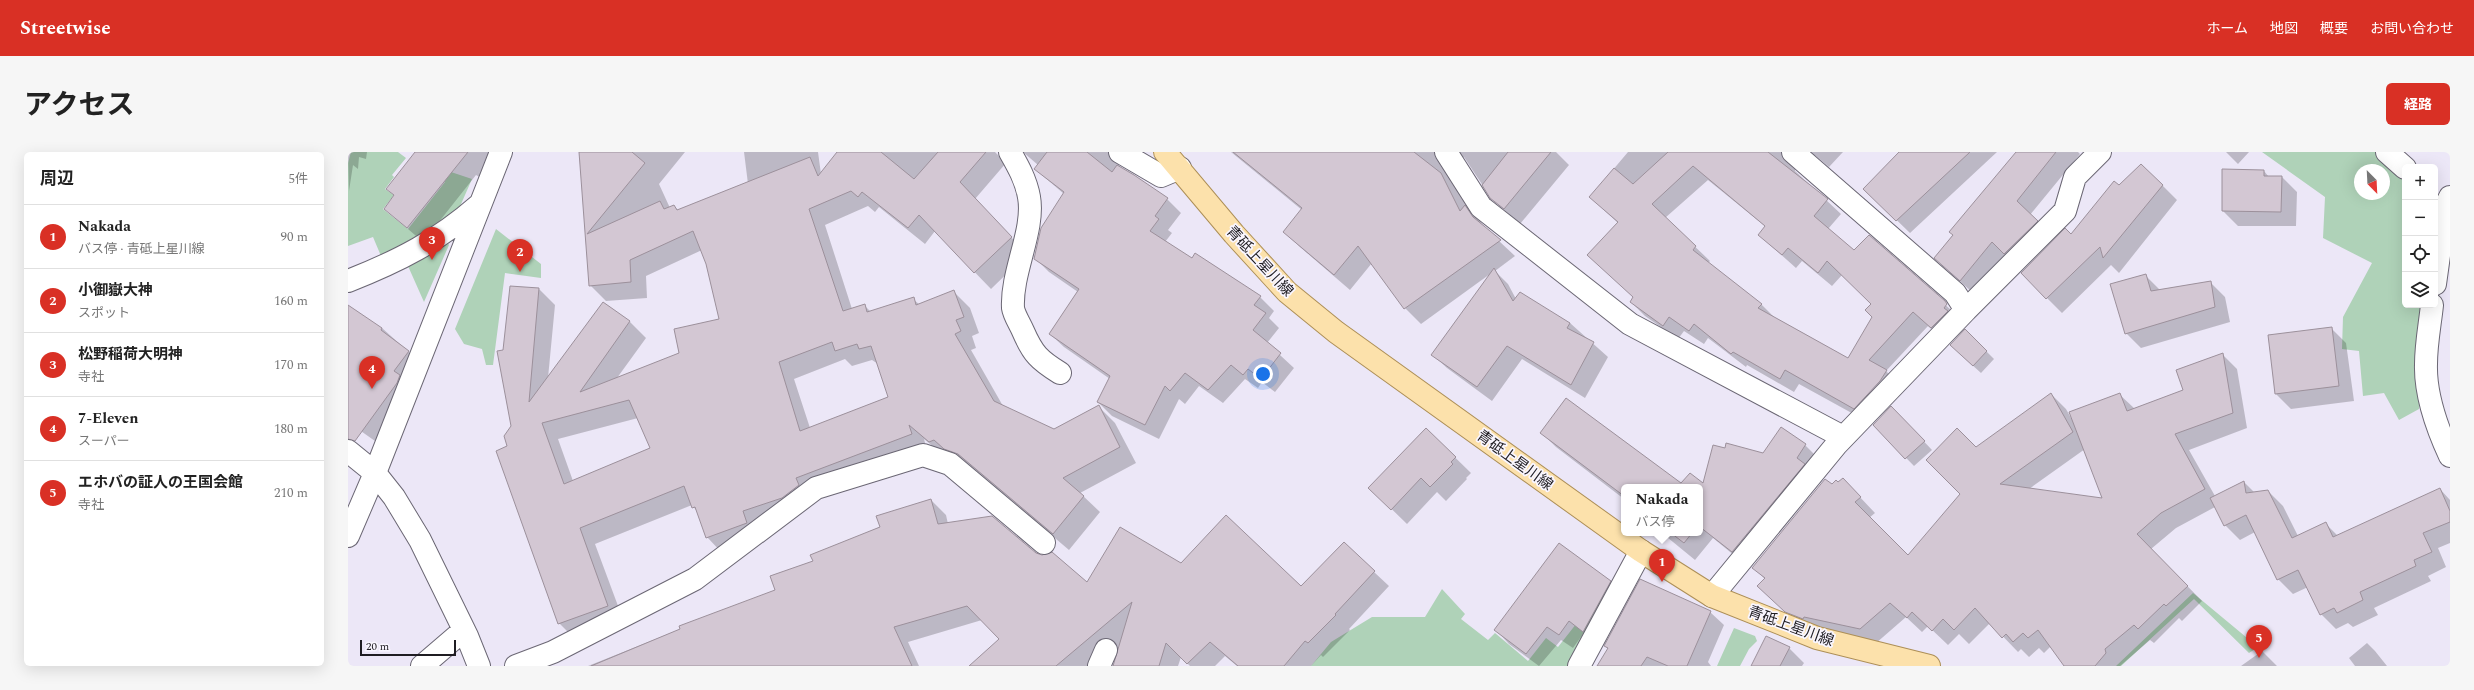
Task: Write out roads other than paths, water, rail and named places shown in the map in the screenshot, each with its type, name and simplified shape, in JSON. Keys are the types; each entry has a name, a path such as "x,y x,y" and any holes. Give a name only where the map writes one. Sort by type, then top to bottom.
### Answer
{"main road":[{"name":"青砥上星川線","path":"1165,152 1234,234 1288,292 1336,332 1641,551 1712,596 1816,638 1929,666"}],"street":[{"path":"348,536 375,473 501,152"},
{"path":"1010,152 1021,170 1029,198 1027,235 1017,270 1013,309 1039,360 1060,373"},
{"path":"1120,152 1161,176 1180,168"},
{"path":"1446,152 1481,207 1630,324 1843,436"},
{"path":"1793,152 1955,293 1966,310"},
{"path":"1712,596 1843,436 2064,211 2075,177 2100,152"},
{"path":"2387,152 2402,165"},
{"path":"2436,272 2444,199"},
{"path":"348,281 415,252 450,230 481,204"},
{"path":"2432,308 2426,364 2430,400 2450,456"},
{"path":"348,451 375,473 394,497 420,540 464,630 479,666"},
{"path":"516,666 553,652 695,579 816,488 923,455 950,464 1044,543"},
{"path":"1578,666 1641,551"},
{"path":"422,666 464,630"}],"place":[{"name":"松野稲荷大明神","path":"432,260"},
{"name":"小御嶽大神","path":"520,272"},
{"name":"7-Eleven","path":"372,389"},
{"name":"Nakada","path":"1662,582"},
{"name":"エホバの証人の王国会館","path":"2259,658"}]}
